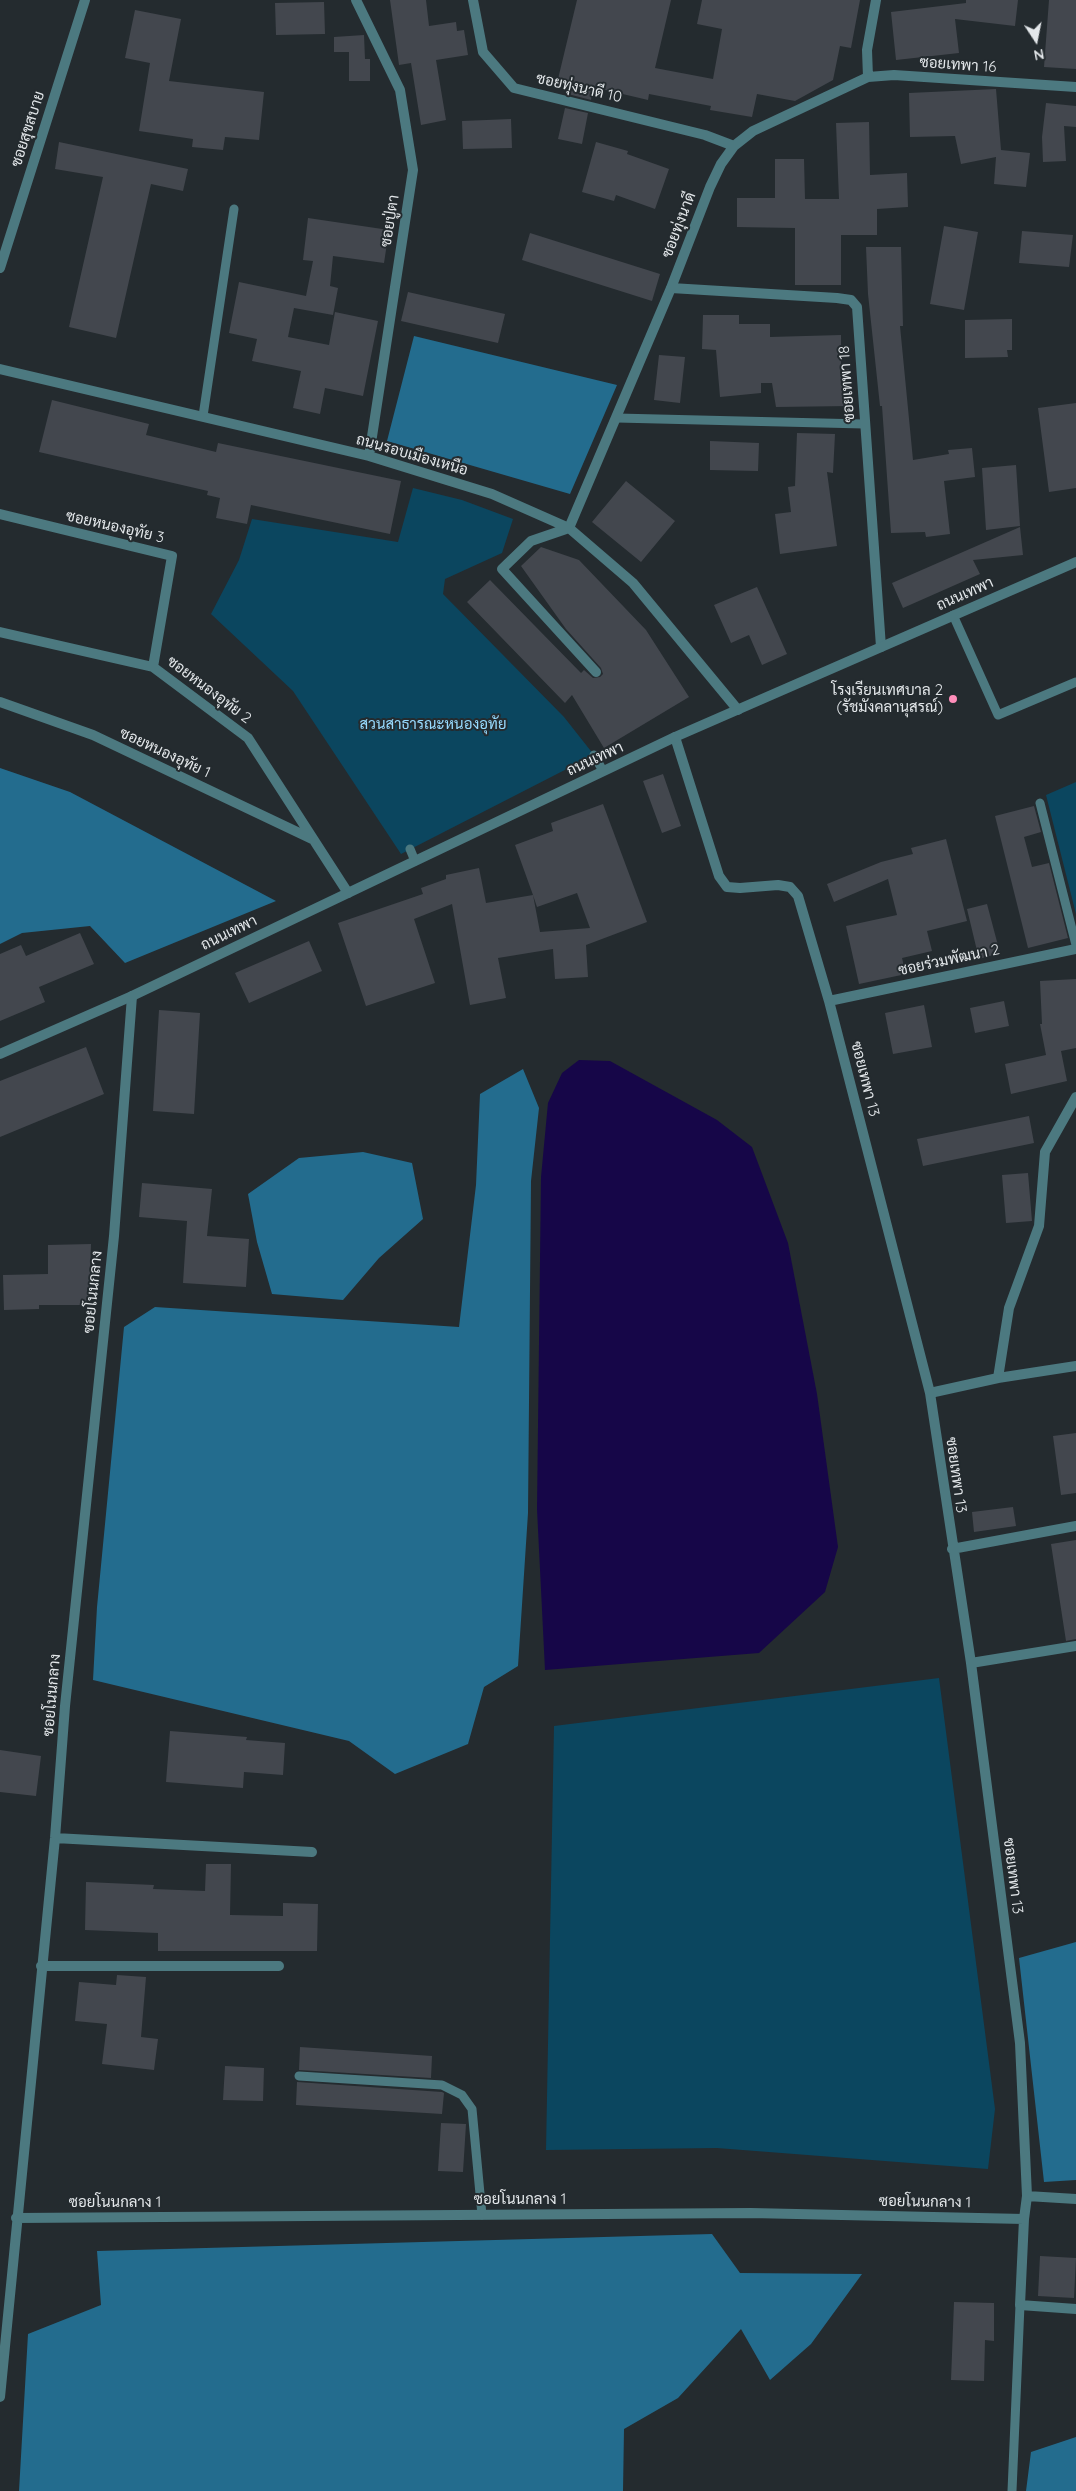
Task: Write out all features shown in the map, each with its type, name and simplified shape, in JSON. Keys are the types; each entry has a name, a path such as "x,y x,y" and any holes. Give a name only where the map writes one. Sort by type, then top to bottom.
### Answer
{"street":[{"name":"ซอยสุขสบาย","path":"0,268 85,0"},
{"name":"ซอยปู่ตา","path":"356,0 400,90 413,170 369,456"},
{"name":"ซอยทุ่งนาดี 10","path":"473,0 483,52 514,88 706,135 734,146"},
{"path":"868,77 867,50 876,0"},
{"name":"ซอยเทพา 16","path":"868,77 894,75 1076,87"},
{"name":"ซอยทุ่งนาดี","path":"569,528 672,288 710,187 721,164 734,146 754,131 868,77"},
{"name":"ซอยเทพา 18","path":"672,288 851,300 857,307 881,647"},
{"name":"ถนนรอบเมืองเหนือ","path":"0,369 369,456 492,494 569,528 632,583 738,710"},
{"name":"ซอยหนองอุทัย 3","path":"0,514 172,556 153,667"},
{"path":"569,528 531,541 502,569 596,672"},
{"name":"ถนนเทพา","path":"0,1054 132,996 675,737 1076,562"},
{"name":"ซอยหนองอุทัย 2","path":"0,632 153,667 248,738 348,893"},
{"name":"ซอยหนองอุทัย 1","path":"0,702 93,735 313,840"},
{"name":"ซอยเทพา 13","path":"675,737 719,876 727,887 740,888 778,885 790,887 798,896 829,1000 930,1393 952,1549 971,1663 1020,2043 1027,2196 1024,2219 1020,2305"},
{"name":"ซอยร่วมพัฒนา 2","path":"829,1000 1076,949"},
{"name":"ซอยโนนกลาง","path":"0,2397 16,2218 55,1838 65,1706 114,1236 132,996"},
{"path":"998,1378 1009,1308 1039,1226 1045,1152 1076,1097"},
{"path":"930,1393 998,1378 1076,1366"},
{"path":"952,1549 1076,1526"},
{"path":"971,1663 1076,1646"},
{"path":"55,1838 312,1852"},
{"path":"41,1966 279,1966"},
{"path":"1027,2196 1076,2199"},
{"name":"ซอยโนนกลาง 1","path":"16,2218 751,2212 1024,2219"},
{"path":"1020,2305 1076,2309"}],"lane":[{"path":"202,416 234,209"},
{"path":"617,418 864,424"},
{"path":"953,616 998,715 1076,682"},
{"path":"594,756 603,771"},
{"path":"1040,803 1076,945"},
{"path":"410,850 415,861"},
{"path":"300,2076 442,2085 462,2095 472,2109 482,2215"},
{"path":"1012,2491 1020,2305"}],"green space":[{"name":"สวนสาธารณะหนองอุทัย","path":"413,488 462,500 513,519 502,553 445,579 443,594 564,717 594,755 401,854 293,691 211,614 239,560 252,519 398,542"},
{"path":"1076,782 1076,914 1046,795"},
{"path":"939,1678 995,2109 988,2169 717,2148 546,2150 554,1726"}],"shaded area":[{"path":"414,336 617,385 570,494 387,441"},
{"path":"0,768 70,792 276,901 125,963 90,926 22,933 0,944"},
{"path":"579,1060 610,1061 717,1120 752,1147 788,1243 817,1394 838,1547 825,1592 759,1653 545,1670 537,1509 541,1177 548,1103 562,1073"},
{"path":"523,1069 539,1108 531,1181 528,1513 518,1666 484,1687 468,1744 395,1774 349,1741 93,1680 97,1607 124,1327 155,1307 459,1327 476,1185 480,1094"},
{"path":"363,1152 412,1163 423,1219 379,1258 343,1300 272,1294 257,1242 248,1194 299,1158"},
{"path":"1076,1942 1076,2180 1044,2182 1019,1958"},
{"path":"712,2234 740,2273 862,2274 811,2344 770,2380 741,2329 678,2398 624,2429 623,2491 19,2491 28,2334 101,2305 97,2251"},
{"path":"1076,2437 1076,2491 1026,2491 1031,2452"}],"building":[{"path":"390,0 426,0 429,26 456,22 457,31 464,30 468,55 436,60 446,120 421,125 411,63 399,65"},
{"path":"577,0 671,0 655,68 713,79 722,29 697,24 702,0 860,0 851,48 840,46 833,80 795,101 757,94 752,117 710,110 711,106 649,94 648,100 593,87 591,100 568,94 570,82 558,79"},
{"path":"966,0 1018,0 1015,26 955,19 959,53 896,60 891,12 966,3"},
{"path":"1049,0 1076,0 1076,69 1044,67"},
{"path":"324,2 325,34 276,35 275,3"},
{"path":"135,10 181,19 169,81 264,92 259,140 225,137 223,150 192,147 193,139 139,131 150,63 125,58"},
{"path":"364,35 365,59 370,59 370,81 349,81 349,52 334,52 334,37"},
{"path":"996,89 1001,150 1030,153 1026,187 994,184 996,157 961,164 955,136 910,137 909,93"},
{"path":"1046,103 1076,106 1076,127 1064,126 1066,161 1043,162 1042,137"},
{"path":"565,108 588,113 582,144 558,139"},
{"path":"511,119 512,148 463,149 462,121"},
{"path":"869,122 870,175 907,173 908,207 877,209 877,235 841,235 841,285 795,285 795,228 737,227 737,198 775,198 775,159 804,159 805,199 839,199 836,123"},
{"path":"59,142 188,169 183,191 151,184 116,338 69,327 103,177 55,169"},
{"path":"596,142 628,151 627,154 669,169 655,209 616,195 614,201 582,192"},
{"path":"308,218 389,230 384,263 333,256 330,286 338,288 333,315 294,308 288,337 329,345 335,312 378,321 363,396 325,388 320,414 293,408 301,371 252,361 257,339 229,333 239,282 306,296 313,261 303,260"},
{"path":"944,226 978,232 964,310 930,304"},
{"path":"1022,231 1073,235 1069,267 1019,263"},
{"path":"530,233 660,274 652,301 522,260"},
{"path":"866,247 901,247 903,326 900,326 913,460 949,454 948,450 972,448 975,477 944,481 950,534 926,537 925,532 891,533 882,406 880,406 868,294"},
{"path":"408,292 505,314 498,343 401,321"},
{"path":"703,315 739,315 739,324 770,324 770,337 841,335 841,369 849,369 850,406 776,407 772,383 761,383 761,393 720,397 716,350 702,349"},
{"path":"1012,319 1012,350 1007,350 1008,357 965,358 965,320"},
{"path":"659,355 685,357 680,403 654,400"},
{"path":"52,400 149,424 146,435 216,452 218,443 401,481 390,534 251,505 247,524 216,518 220,498 207,495 208,491 39,452"},
{"path":"1076,403 1076,488 1049,492 1038,408"},
{"path":"797,433 835,434 833,473 827,472 837,546 780,554 775,514 791,512 788,487 795,486"},
{"path":"710,441 759,443 758,471 710,470"},
{"path":"1016,465 1020,526 986,530 982,468"},
{"path":"626,481 675,521 641,562 592,522"},
{"path":"1020,527 1023,555 973,560 980,574 903,608 892,583"},
{"path":"541,547 579,560 646,630 689,697 604,748 572,695 565,703 467,602 490,580 581,673 584,670 593,678 600,677 603,674 601,668 566,629 521,566"},
{"path":"757,587 787,654 762,665 749,635 731,643 714,605"},
{"path":"663,774 681,826 662,833 643,781"},
{"path":"603,804 647,922 586,945 588,977 555,979 553,949 498,958 506,998 470,1005 452,904 414,919 435,983 366,1006 338,923 423,894 421,888 446,879 446,875 479,868 486,903 533,895 515,845 553,831 551,823","holes":["577,893 590,928 540,932 533,895 537,907"]},
{"path":"1034,806 1041,832 1024,837 1032,867 1049,863 1068,938 1028,948 995,816"},
{"path":"946,839 967,921 927,931 932,951 902,958 906,974 859,984 846,926 897,915 888,879 834,902 827,884 881,862 913,854 911,848"},
{"path":"987,904 1000,953 979,959 967,909"},
{"path":"80,933 94,964 39,987 45,1002 0,1021 0,954 21,945 26,956"},
{"path":"309,941 322,971 249,1003 235,973"},
{"path":"1076,979 1076,1048 1061,1051 1067,1081 1011,1094 1005,1064 1046,1055 1040,1024 1042,1024 1040,981"},
{"path":"1004,1001 1009,1026 975,1033 970,1008"},
{"path":"924,1005 932,1047 893,1054 885,1013"},
{"path":"159,1010 200,1013 194,1114 153,1111"},
{"path":"86,1047 104,1094 0,1137 0,1081"},
{"path":"1029,1116 1034,1143 923,1166 917,1139"},
{"path":"1028,1173 1032,1221 1006,1223 1002,1175"},
{"path":"142,1183 212,1189 207,1236 249,1239 246,1287 183,1283 187,1221 139,1217"},
{"path":"91,1244 89,1305 39,1305 39,1309 4,1310 3,1275 48,1274 48,1245"},
{"path":"1076,1433 1076,1493 1061,1495 1053,1436"},
{"path":"1013,1507 1016,1526 974,1532 972,1512"},
{"path":"1076,1540 1076,1639 1066,1641 1051,1544"},
{"path":"170,1731 247,1737 246,1740 285,1743 283,1775 244,1772 243,1788 166,1782"},
{"path":"0,1750 41,1756 36,1796 0,1792"},
{"path":"206,1864 231,1864 230,1915 283,1916 283,1903 318,1904 317,1951 158,1951 158,1933 85,1930 86,1882 154,1885 153,1889 205,1891"},
{"path":"117,1975 146,1977 141,2037 158,2039 154,2070 102,2064 107,2024 75,2021 79,1982 116,1985"},
{"path":"300,2047 432,2056 431,2078 299,2070"},
{"path":"225,2066 264,2068 263,2101 223,2100"},
{"path":"297,2082 442,2092 444,2093 442,2114 296,2105"},
{"path":"441,2123 466,2124 463,2172 438,2171"},
{"path":"1040,2256 1076,2258 1074,2298 1038,2296"},
{"path":"954,2302 994,2303 994,2341 985,2340 984,2381 951,2380"}],"place":[{"name":"โรงเรียนเทศบาล 2 (รัชมังคลานุสรณ์)","path":"953,699"}]}
